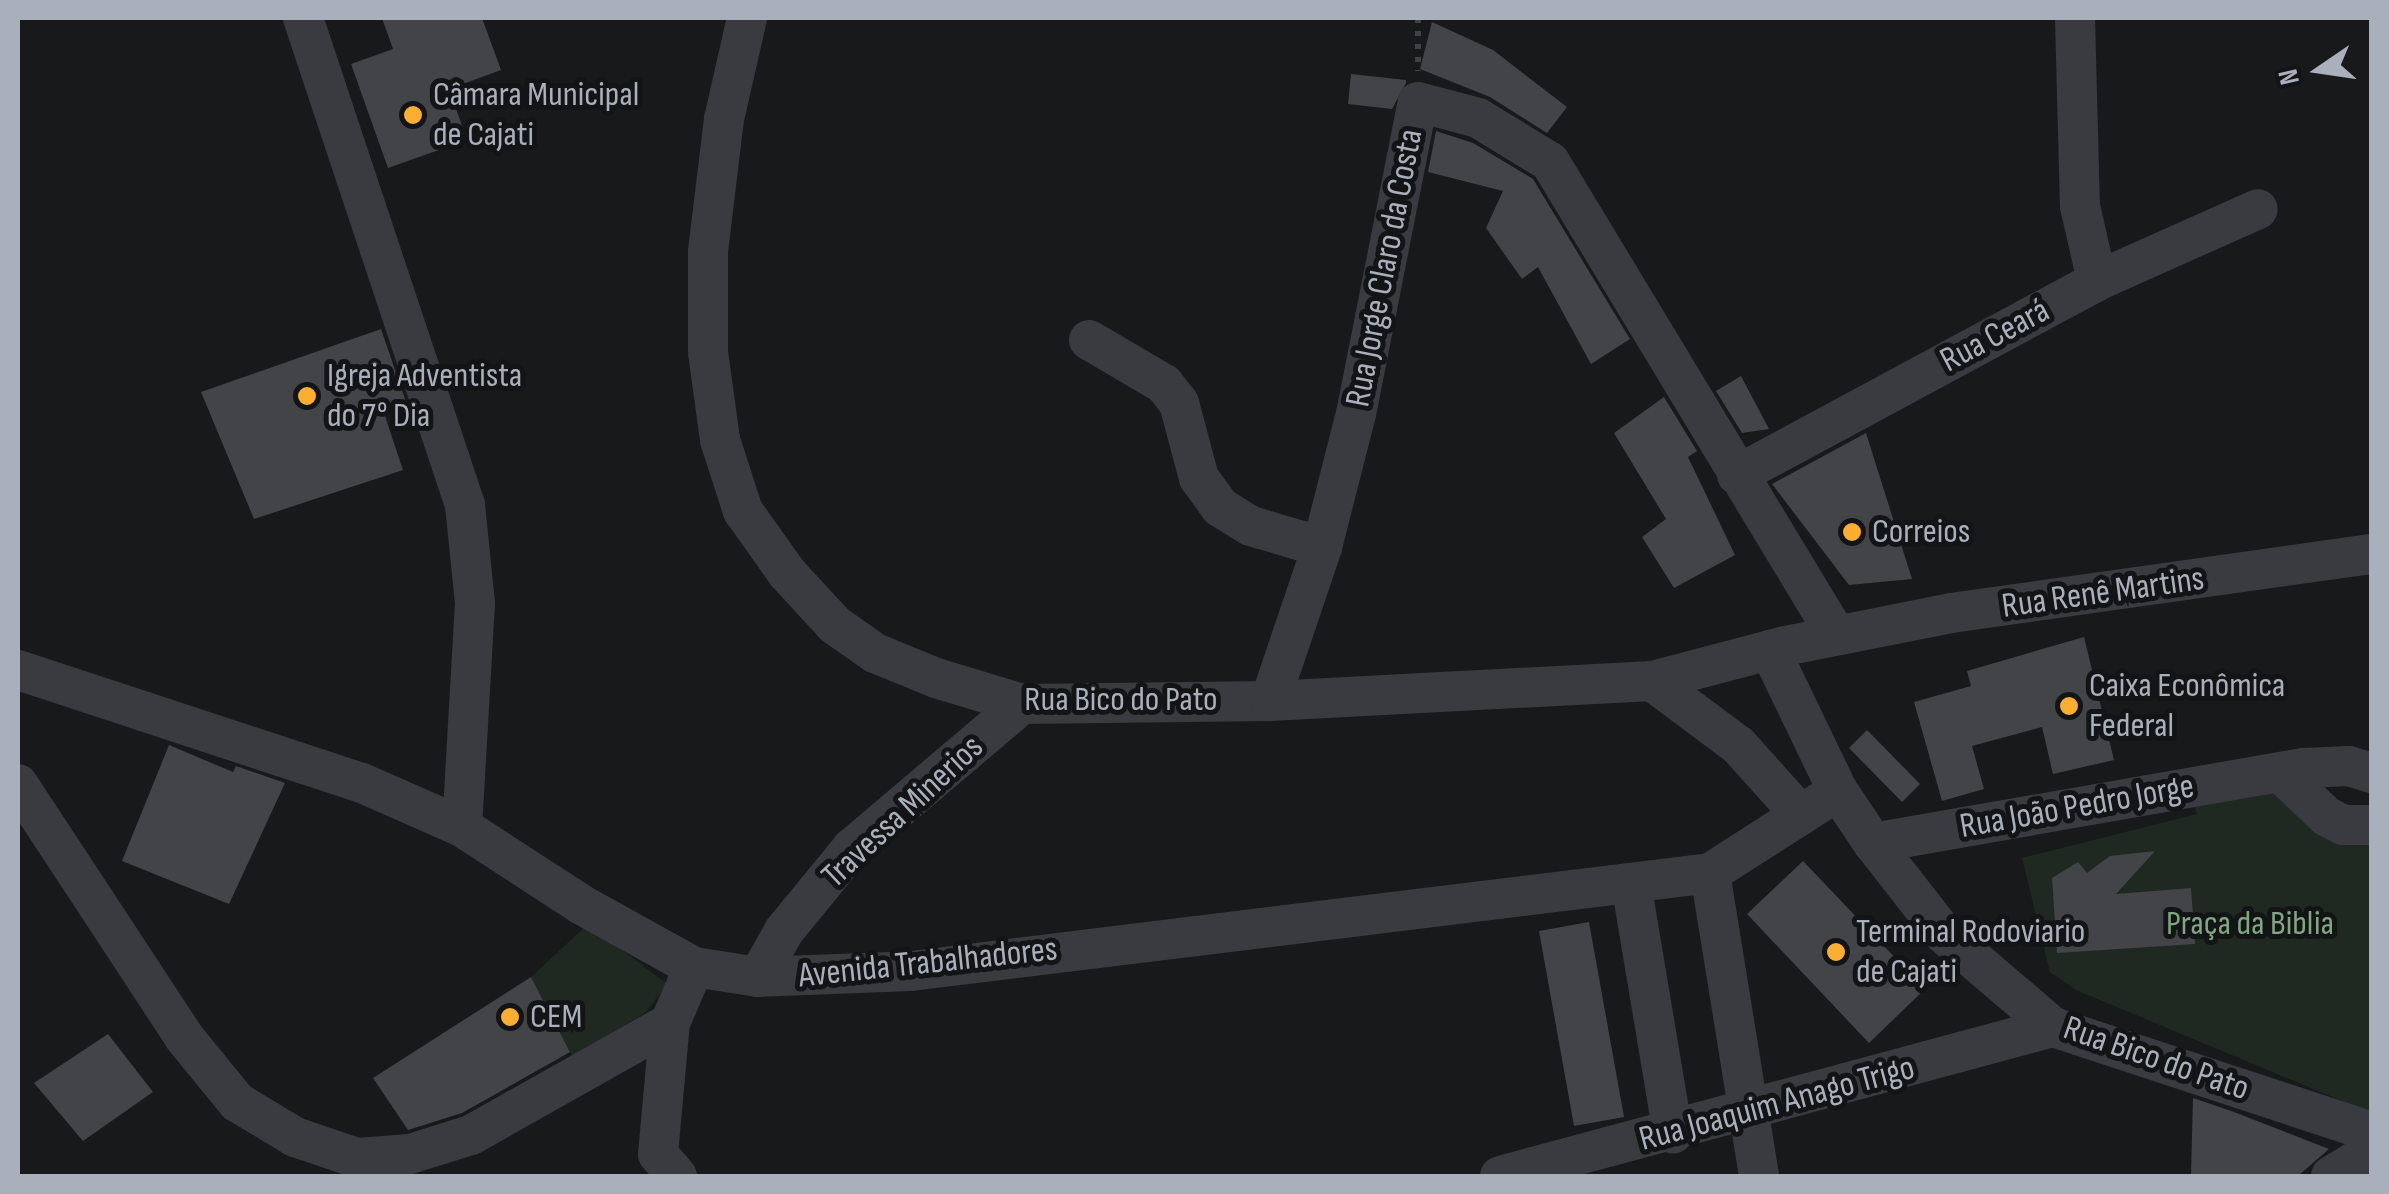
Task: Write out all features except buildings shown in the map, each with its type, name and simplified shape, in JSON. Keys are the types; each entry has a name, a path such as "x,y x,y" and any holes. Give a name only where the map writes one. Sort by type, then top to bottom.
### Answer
{"street":[{"path":"303,18 465,505 475,603 462,827"},
{"name":"Rua Bico do Pato","path":"747,18 724,118 708,252 708,352 720,440 743,511 834,625 906,666 1022,704 1270,700 1652,681 1770,650 1838,791 1873,843 1944,934 2053,1027 2372,1132"},
{"path":"2075,18 2080,206 2097,282"},
{"name":"Rua Jorge Claro da Costa","path":"1270,700 1322,547 1418,102 1478,118 1550,162 1836,635"},
{"name":"Rua Ceará","path":"1738,474 2097,282 2258,209"},
{"path":"1089,340 1164,384 1179,403 1200,478 1220,507 1251,526 1322,547"},
{"name":"Rua Renê Martins","path":"1770,650 1836,635 2372,554"},
{"name":"Avenida Trabalhadores","path":"18,648 36,676 362,782 462,827 582,905 694,967 758,977 911,971 1431,902 1710,873 1838,791"},
{"path":"1652,681 1738,745 1801,816"},
{"name":"Travessa Minerios","path":"758,977 784,931 852,848 1022,704"},
{"name":"Rua João Pedro Jorge","path":"1873,843 2327,765 2372,773"},
{"path":"2282,774 2326,816 2343,825 2372,825"},
{"path":"18,784 184,1037 237,1102 295,1137 357,1158 410,1154 471,1135 670,1023"},
{"path":"1710,873 1746,1115 1759,1176"},
{"path":"1631,883 1673,1133"},
{"path":"676,1176 658,1154 670,1023 694,967"},
{"name":"Rua Joaquim Anago Trigo","path":"1500,1176 1746,1115 2053,1027"},
{"path":"2331,1176 2372,1151"}],"path":[{"path":"1418,18 1418,102"}],"green space":[{"name":"Praça da Biblia","path":"2283,788 2345,844 2371,845 2371,1113 2076,990 2050,972 2022,858 2197,814 2192,798"},
{"path":"588,924 667,984 646,1012 573,1057 531,977"}],"place":[{"name":"Câmara Municipal de Cajati","path":"413,115"},
{"name":"Igreja Adventista do 7° Dia","path":"307,396"},
{"name":"Correios","path":"1852,532"},
{"name":"Caixa Econômica Federal","path":"2069,706"},
{"name":"Terminal Rodoviario de Cajati","path":"1836,952"},
{"name":"CEM","path":"510,1017"}]}
